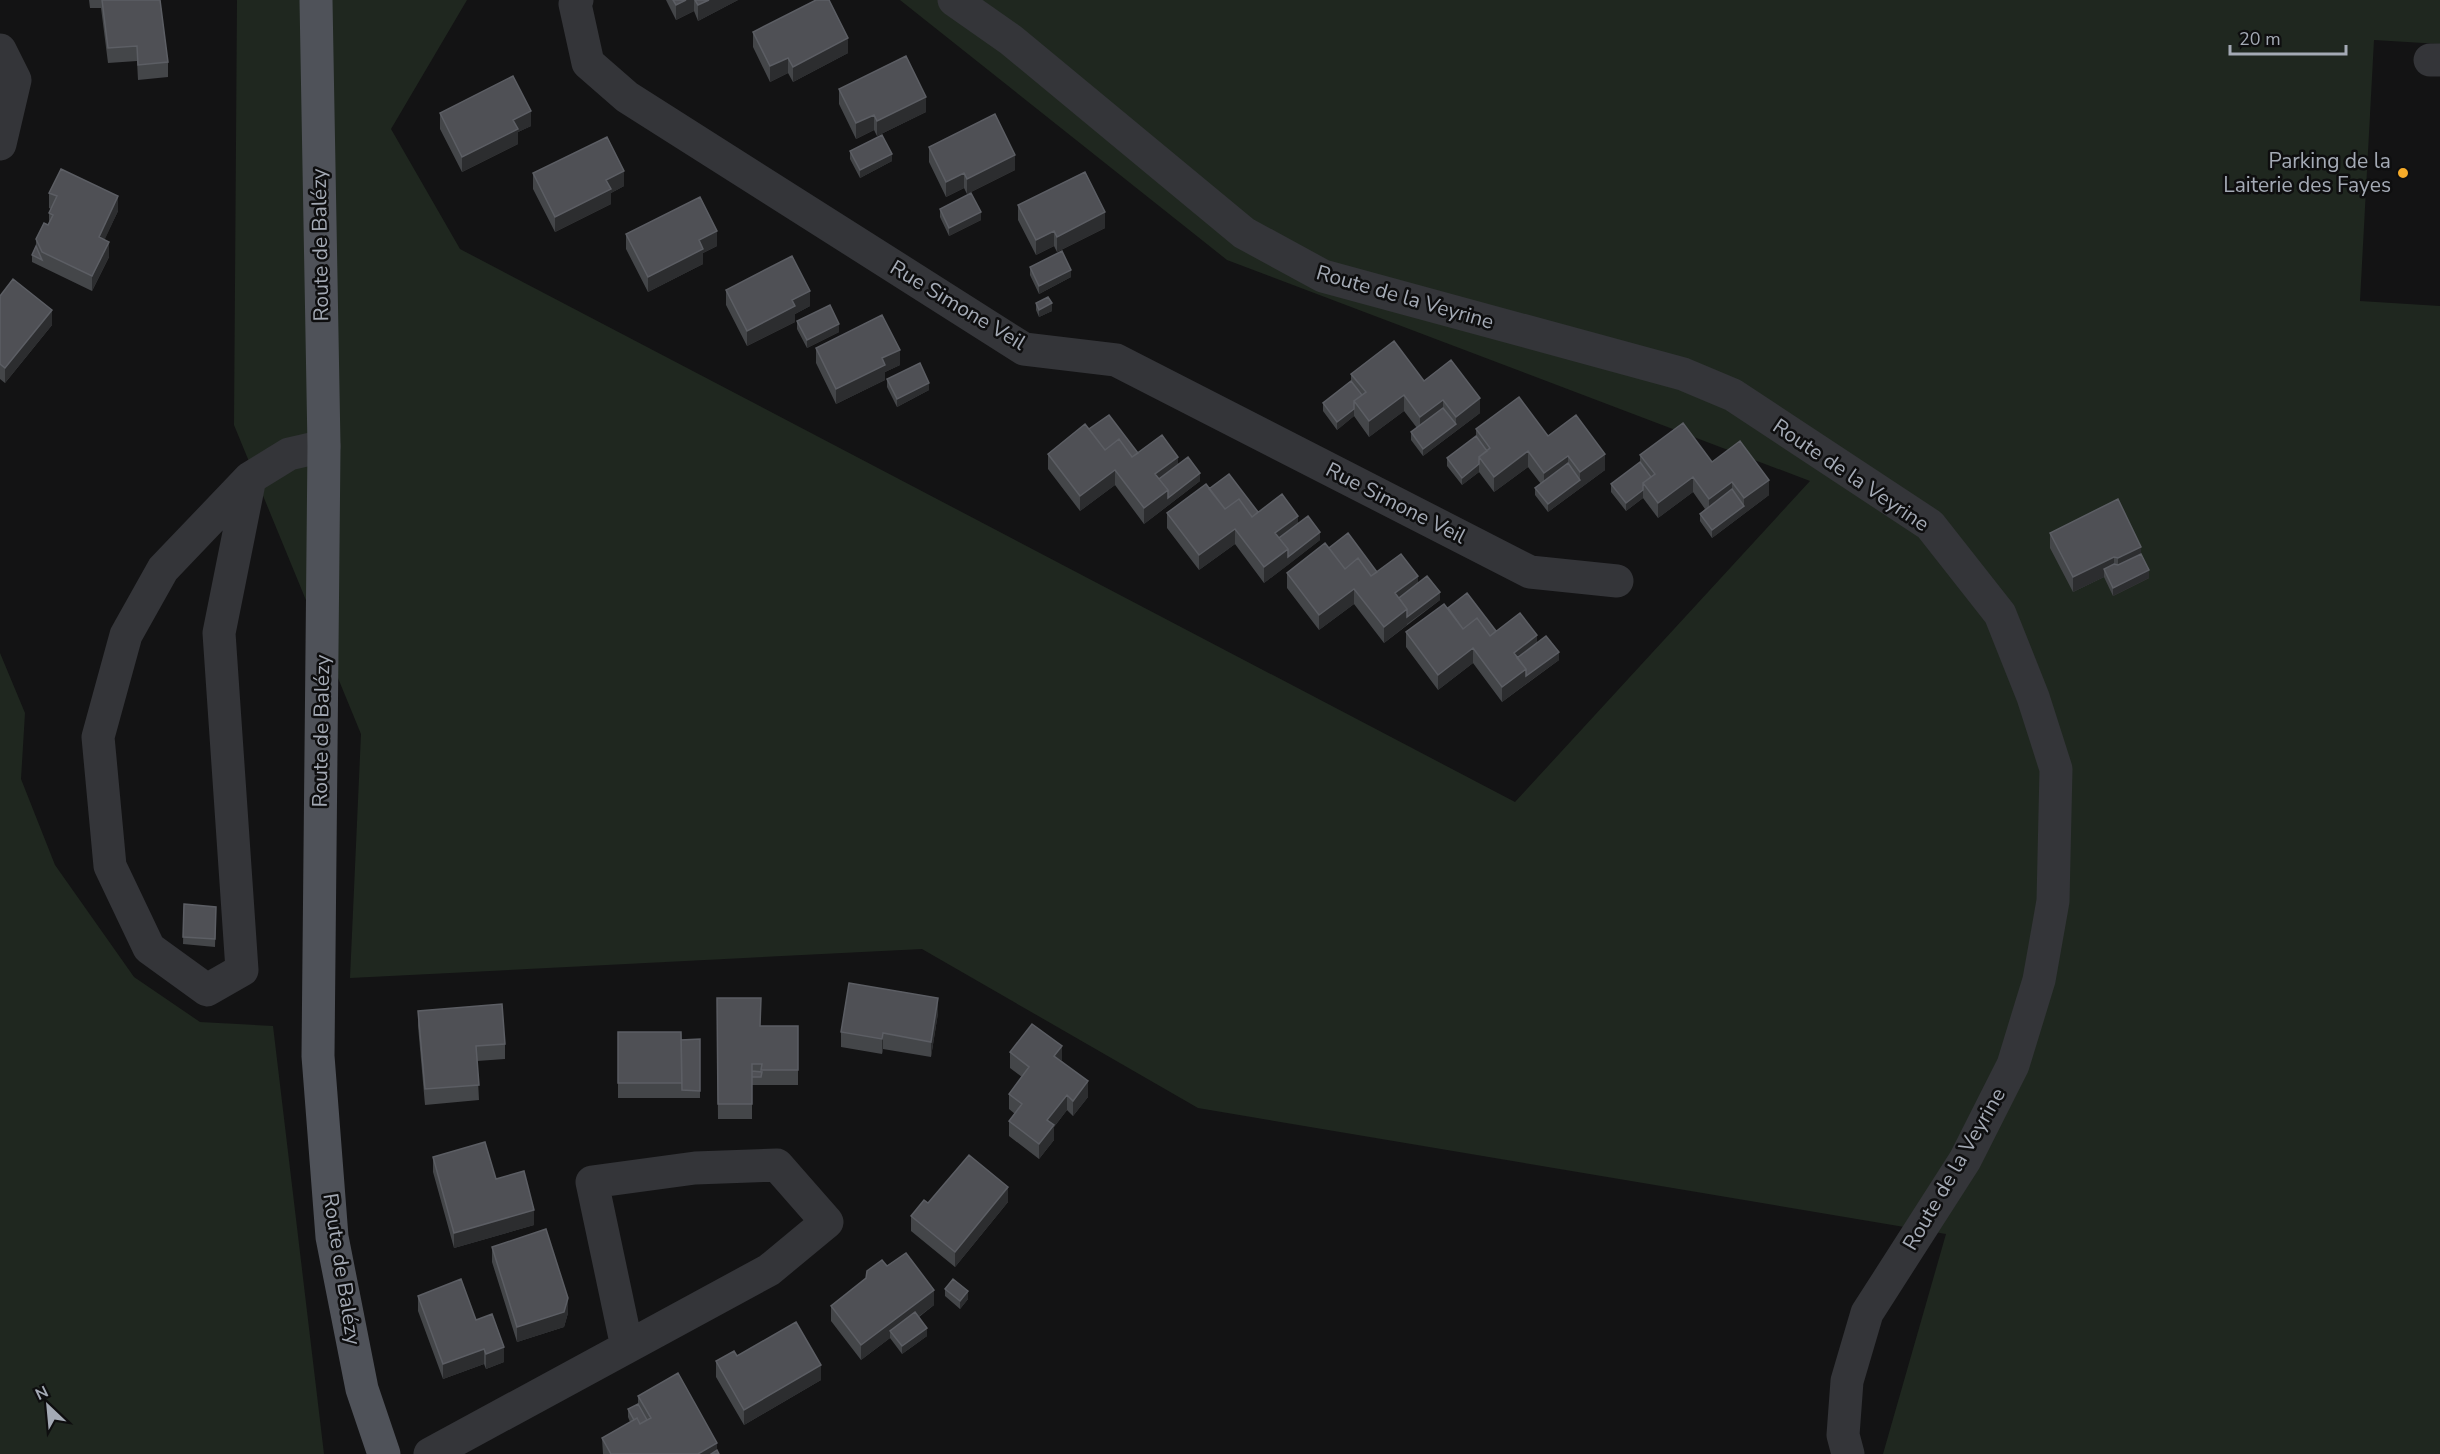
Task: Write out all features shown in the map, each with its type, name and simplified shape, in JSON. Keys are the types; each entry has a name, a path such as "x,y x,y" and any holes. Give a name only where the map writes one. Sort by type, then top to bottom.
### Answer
{"main road":[{"name":"Route de Balézy","path":"316,0 324,446 318,1056 332,1237 362,1389 384,1454"}],"street":[{"name":"Rue Simone Veil","path":"577,0 575,4 588,63 627,97 1024,349 1116,360 1530,572 1617,581"},
{"name":"Route de la Veyrine","path":"954,0 1011,40 1244,233 1323,276 1683,374 1733,396 1930,525 2000,615 2033,697 2056,769 2054,901 2041,969 2013,1065 1965,1160 1867,1313 1847,1381 1843,1435 1848,1454"},
{"path":"0,50 15,80 0,144"},
{"path":"250,478 219,633 242,970 207,990 149,948 110,866 98,737 126,635 163,569 250,478 289,454 324,446"},
{"path":"430,1454 769,1270 827,1221 777,1165 695,1168 592,1182 627,1347"}],"shaded area":[{"path":"237,0 467,0 391,129 460,249 1515,802 1810,481 1227,260 900,0 2440,0 2440,44 2374,40 2360,301 2440,306 2440,1454 1883,1454 1946,1234 1198,1108 922,949 350,978 361,734 234,425"},
{"path":"0,653 25,713 21,779 55,865 134,977 200,1022 273,1026 324,1454 0,1454"}],"building":[{"path":"102,0 160,0 168,62 138,65 137,46 108,48"},
{"path":"673,0 686,0 676,5"},
{"path":"695,0 709,0 698,5"},
{"path":"816,0 829,0 848,38 793,67 788,58 770,66 753,32"},
{"path":"906,56 926,97 877,121 874,115 856,123 839,89"},
{"path":"513,76 531,111 513,120 518,129 462,157 440,113"},
{"path":"995,114 1015,155 967,179 964,173 946,182 929,147"},
{"path":"882,135 892,154 860,170 850,151"},
{"path":"607,137 624,171 606,180 611,189 555,217 533,173"},
{"path":"61,169 118,196 99,237 109,242 92,276 42,252 36,239 44,223 48,225 53,215 49,213 57,196 49,193"},
{"path":"1085,172 1105,212 1057,237 1054,231 1036,240 1018,205"},
{"path":"971,193 981,212 949,228 940,209"},
{"path":"700,197 717,231 699,240 703,249 648,277 626,234"},
{"path":"36,246 42,260 32,255"},
{"path":"1062,251 1071,270 1039,286 1030,267"},
{"path":"792,256 810,291 792,300 795,306 747,331 726,290"},
{"path":"13,279 52,310 5,368 0,364 0,296"},
{"path":"1048,297 1052,303 1039,310 1036,303"},
{"path":"830,305 839,324 807,340 797,321"},
{"path":"882,315 900,350 882,358 885,365 836,389 816,348"},
{"path":"1394,341 1424,381 1451,360 1480,398 1456,417 1443,400 1420,417 1404,395 1369,421 1354,401 1366,392 1351,374"},
{"path":"920,363 929,383 897,399 887,379"},
{"path":"1351,381 1362,395 1354,401 1354,409 1337,422 1323,403"},
{"path":"1519,397 1548,436 1576,415 1605,454 1580,472 1568,456 1544,473 1528,451 1494,477 1479,457 1490,448 1476,429"},
{"path":"1443,408 1456,424 1423,449 1411,432"},
{"path":"1109,415 1138,453 1132,457 1119,439 1105,450 1089,429"},
{"path":"1683,423 1712,462 1740,441 1769,480 1744,498 1732,482 1709,499 1693,477 1658,503 1643,483 1655,474 1640,455"},
{"path":"1085,424 1105,450 1119,439 1132,457 1162,435 1178,457 1155,474 1168,490 1144,508 1115,470 1080,496 1048,454"},
{"path":"1476,436 1487,451 1479,457 1479,464 1462,478 1447,458"},
{"path":"1188,457 1200,473 1168,498 1168,490 1159,479"},
{"path":"1640,462 1651,477 1643,483 1643,490 1626,503 1611,484"},
{"path":"1568,463 1580,480 1548,504 1535,488"},
{"path":"1229,474 1258,512 1252,517 1239,499 1225,509 1209,489"},
{"path":"1206,484 1225,509 1239,499 1252,517 1282,494 1298,516 1275,533 1288,549 1264,567 1235,529 1199,555 1167,513"},
{"path":"1732,489 1744,506 1712,530 1700,514"},
{"path":"2118,499 2141,547 2073,577 2050,533"},
{"path":"1308,516 1320,532 1288,557 1288,549 1279,538"},
{"path":"1348,533 1377,572 1371,576 1358,558 1345,569 1329,548"},
{"path":"1325,543 1345,569 1358,558 1371,576 1401,554 1418,576 1395,593 1407,609 1384,627 1354,589 1319,615 1287,573"},
{"path":"2141,554 2149,570 2113,588 2104,569"},
{"path":"1427,576 1440,592 1407,617 1407,609 1399,598"},
{"path":"1467,593 1496,631 1490,636 1477,618 1463,629 1448,608"},
{"path":"1444,604 1463,629 1477,618 1490,636 1520,613 1537,635 1514,653 1526,669 1502,687 1473,648 1438,675 1406,632"},
{"path":"1546,636 1559,652 1526,676 1526,669 1517,658"},
{"path":"184,904 216,907 215,939 183,937"},
{"path":"849,983 938,998 931,1042 883,1033 882,1039 841,1032"},
{"path":"717,998 761,998 760,1026 798,1026 798,1070 761,1070 762,1064 752,1064 752,1104 718,1104"},
{"path":"502,1004 505,1044 476,1046 479,1085 425,1089 418,1011"},
{"path":"1032,1024 1062,1046 1054,1056 1088,1081 1073,1101 1067,1095 1047,1120 1054,1125 1039,1144 1009,1121 1022,1104 1009,1094 1029,1067 1010,1052"},
{"path":"618,1032 681,1032 682,1083 618,1083"},
{"path":"700,1039 700,1091 682,1090 681,1040"},
{"path":"752,1071 762,1072 761,1077 752,1077"},
{"path":"485,1142 496,1179 524,1171 534,1210 454,1233 433,1157"},
{"path":"969,1155 1008,1187 955,1252 911,1216 924,1200 928,1203"},
{"path":"546,1229 568,1298 564,1312 517,1327 492,1247"},
{"path":"906,1253 934,1290 861,1345 831,1306 866,1278 867,1271 882,1260 887,1266"},
{"path":"461,1279 476,1320 492,1314 504,1347 486,1354 484,1349 443,1364 418,1296"},
{"path":"953,1279 968,1291 960,1301 945,1289"},
{"path":"915,1312 927,1328 902,1346 890,1331"},
{"path":"796,1322 821,1365 744,1410 716,1361 734,1351 737,1356"},
{"path":"678,1373 717,1443 698,1454 611,1454 602,1438 637,1418 640,1424 651,1418 638,1396"},
{"path":"638,1404 647,1420 640,1424 637,1418 634,1420 628,1409"}],"place":[{"name":"Parking de la Laiterie des Fayes","path":"2403,173"}]}
